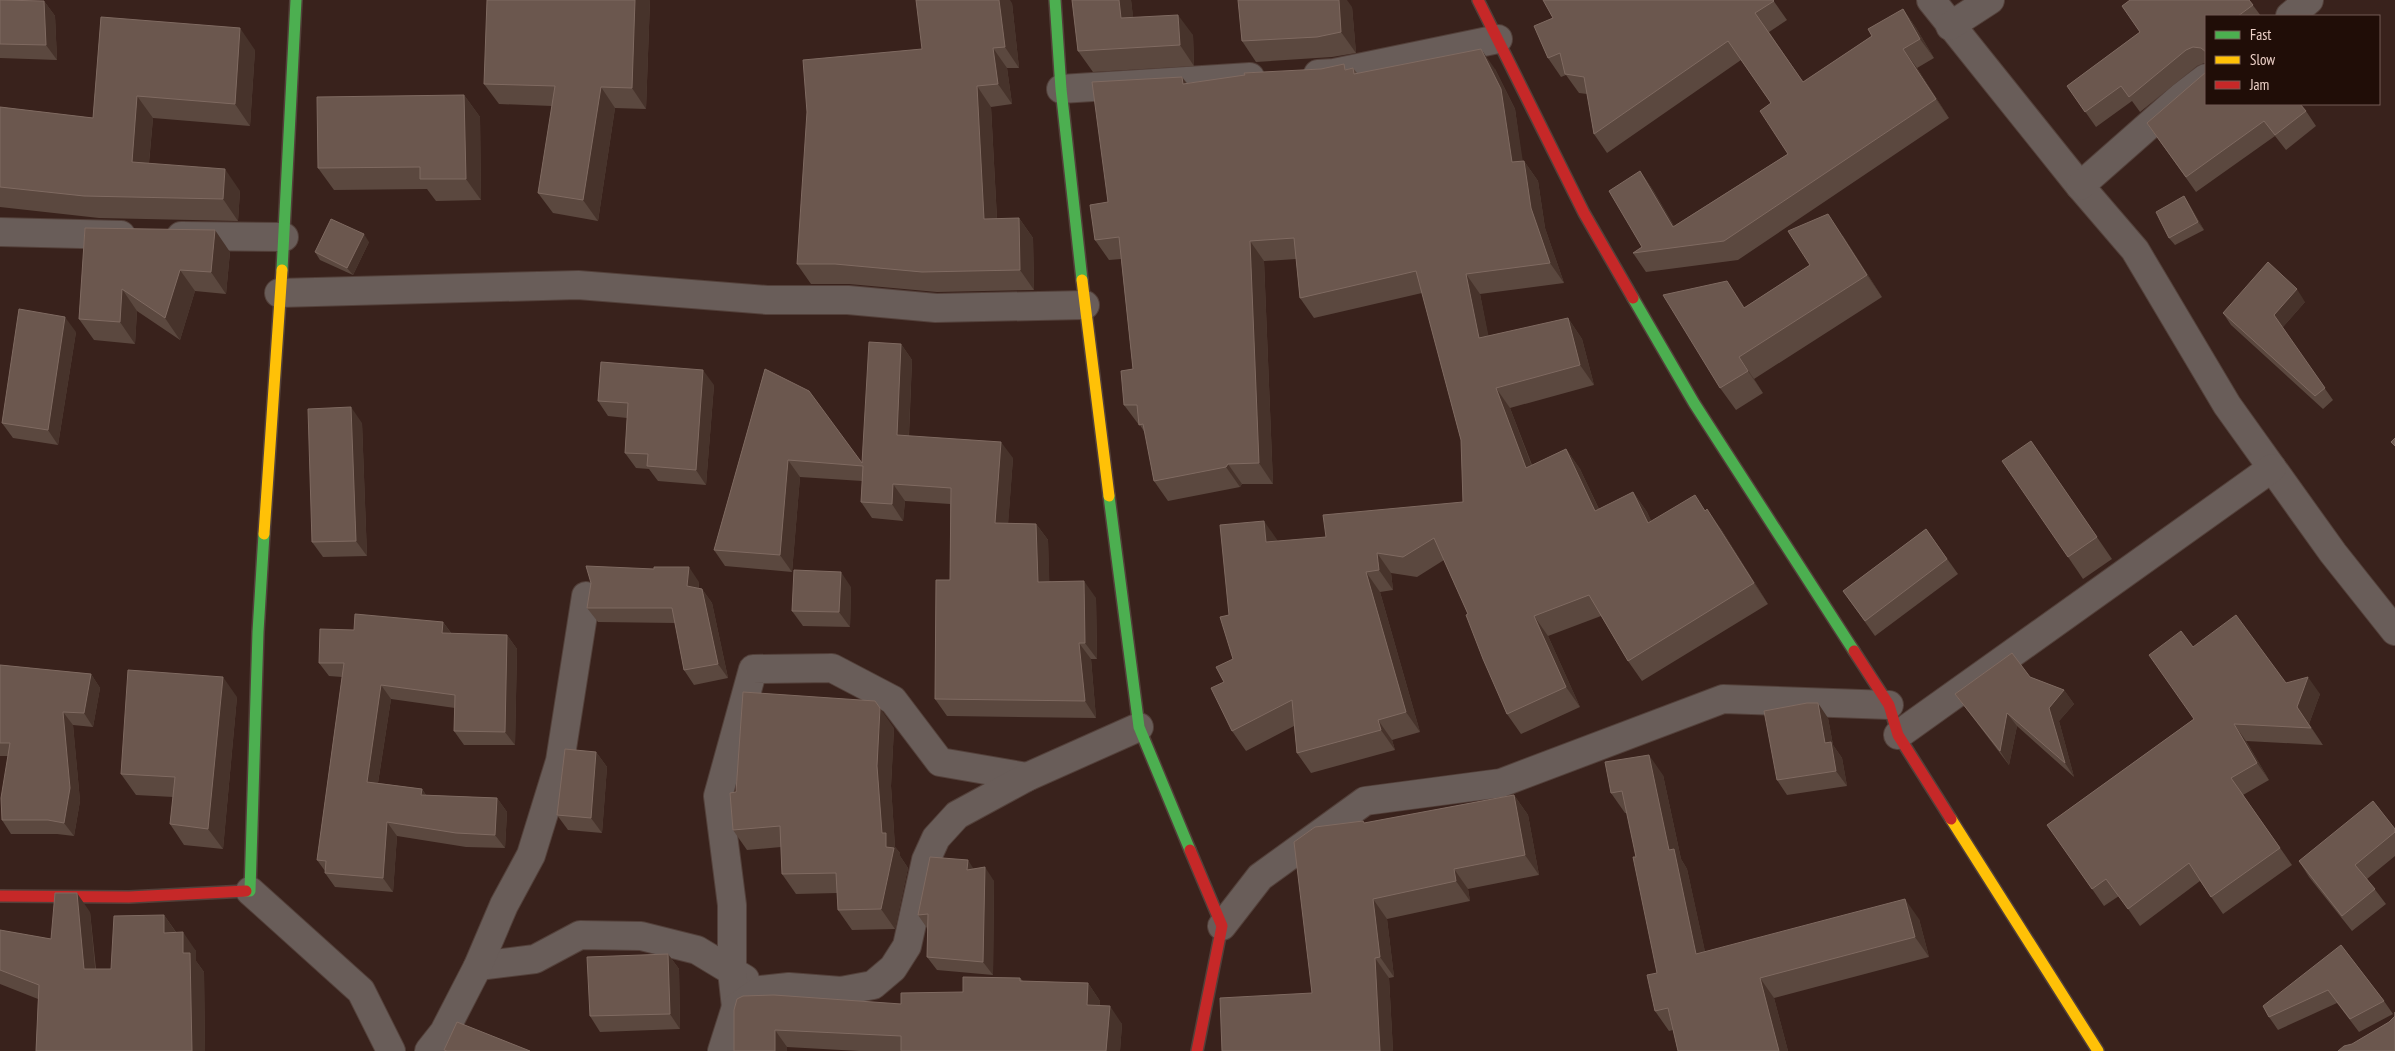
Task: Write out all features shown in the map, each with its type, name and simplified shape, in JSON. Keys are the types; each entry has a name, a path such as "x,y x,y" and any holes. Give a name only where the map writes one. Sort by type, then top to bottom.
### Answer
{"street":[{"path":"250,891 258,632 284,238 296,0"},
{"path":"1056,0 1061,88 1085,305 1139,727 1222,926"},
{"path":"1478,0 1584,213 1694,403 1889,705 1898,735 2098,1051"},
{"path":"1931,0 2080,186 2135,250 2227,404 2333,553 2395,631"},
{"path":"1950,26 1990,0"},
{"path":"2291,15 2309,0"},
{"path":"1061,88 1334,73 1498,39"},
{"path":"2080,186 2181,97 2205,79"},
{"path":"0,232 284,238"},
{"path":"279,293 578,285 766,300 848,300 936,308 1085,305"},
{"path":"1898,735 2272,468"},
{"path":"429,1051 444,1032 478,966 504,905 531,855 560,761 586,596"},
{"path":"722,1051 736,1007 732,971 732,905 718,796 753,669 832,668 893,700 940,762 1027,777"},
{"path":"1197,1051 1222,926 1260,877 1365,801 1500,783 1723,699 1889,705"},
{"path":"736,1007 761,990 789,987 840,991 873,985 894,968 908,946 926,860 936,838 957,815 1027,777 1139,727"},
{"path":"0,896 129,897 250,891 361,991 391,1051"},
{"path":"478,966 535,959 580,936 641,936 697,950 761,990"}],"building":[{"path":"0,0 44,1 46,45 0,44"},
{"path":"487,0 635,0 632,88 601,87 583,200 538,193 555,86 484,84"},
{"path":"916,0 999,0 1005,47 993,48 998,84 977,86 984,219 1019,218 1020,270 922,272 835,264 797,264 807,112 803,60 922,49"},
{"path":"1072,0 1119,0 1121,18 1178,15 1180,45 1078,51"},
{"path":"1238,0 1339,0 1341,32 1317,37 1242,41"},
{"path":"1543,0 1773,0 1755,13 1803,82 1872,36 1868,29 1903,9 1920,39 1903,49 1936,99 1724,241 1633,253 1642,247 1609,191 1640,171 1673,227 1788,154 1760,111 1771,103 1728,41 1594,134 1584,77 1565,74 1560,53 1548,58 1534,26 1553,18"},
{"path":"2130,0 2249,0 2253,5 2239,15 2205,15 2205,51 2201,48 2193,47 2186,50 2129,97 2121,86 2085,112 2067,86 2140,32 2122,6"},
{"path":"101,17 240,28 235,104 137,96 132,162 225,169 223,199 84,196 0,187 0,107 93,118"},
{"path":"1481,49 1501,89 1512,162 1524,161 1531,208 1550,263 1466,274 1479,338 1568,318 1580,365 1496,388 1526,468 1566,449 1595,511 1633,492 1648,523 1695,495 1705,511 1707,509 1754,583 1628,661 1589,595 1534,616 1566,687 1507,714 1483,659 1466,615 1468,614 1434,538 1403,557 1377,553 1379,570 1366,572 1406,712 1378,720 1381,730 1297,753 1292,700 1232,731 1211,688 1224,682 1216,667 1233,659 1220,617 1229,615 1220,525 1264,521 1266,542 1326,537 1323,515 1463,502 1461,440 1416,271 1300,298 1294,238 1250,241 1259,463 1228,464 1226,467 1154,481 1143,424 1139,425 1137,405 1124,405 1121,371 1133,369 1119,237 1095,240 1090,205 1108,202 1092,82 1182,77 1183,84 1245,75 1244,73 1321,69 1344,64 1345,70 1353,68 1354,74"},
{"path":"2205,73 2205,105 2301,105 2306,111 2275,135 2264,121 2186,177 2147,123"},
{"path":"464,95 466,179 420,179 420,167 318,168 317,97"},
{"path":"2184,196 2198,222 2169,238 2156,212"},
{"path":"1828,214 1867,275 1739,357 1748,371 1720,388 1663,295 1727,281 1744,308 1810,265 1788,231"},
{"path":"331,219 364,234 347,268 315,252"},
{"path":"85,228 215,230 211,272 180,270 165,318 122,289 120,322 79,319"},
{"path":"2268,262 2297,289 2274,315 2325,388 2315,396 2223,313"},
{"path":"19,309 65,317 48,430 2,423"},
{"path":"869,342 901,344 897,435 1001,442 995,523 1036,524 1038,582 1084,581 1085,643 1079,643 1085,701 935,699 936,580 950,580 951,488 893,484 892,504 861,502 863,466 788,460 780,555 714,550 765,369 809,391 862,463"},
{"path":"601,362 703,370 696,470 647,466 648,454 625,453 628,403 598,401"},
{"path":"351,407 356,541 312,542 308,409"},
{"path":"2395,438 2395,446 2391,442"},
{"path":"2031,441 2097,537 2068,557 2002,461"},
{"path":"1926,529 1947,559 1865,621 1843,591"},
{"path":"586,566 654,569 654,567 689,567 687,586 702,589 718,664 684,670 672,608 587,608 591,583"},
{"path":"794,570 841,572 839,612 792,611"},
{"path":"355,614 443,622 442,633 507,635 505,732 454,731 455,695 381,685 367,782 422,789 421,795 497,798 495,835 456,833 387,822 383,878 325,873 326,861 317,860 344,663 319,663 320,629 354,630"},
{"path":"2236,615 2286,683 2308,677 2297,707 2311,728 2234,724 2257,763 2231,778 2280,848 2211,897 2189,863 2128,909 2106,879 2092,889 2047,825 2194,719 2149,655 2181,631 2193,647"},
{"path":"2012,653 2030,677 2064,690 2049,708 2065,763 2007,713 2000,751 1955,694"},
{"path":"0,665 91,674 84,713 63,712 70,788 64,823 48,820 2,820 1,798 10,743 0,743"},
{"path":"128,670 223,677 208,829 170,824 175,777 121,774"},
{"path":"743,692 875,701 880,708 877,766 882,833 886,833 886,847 894,848 881,909 838,910 836,873 782,874 780,826 733,830 730,793 736,792"},
{"path":"1807,703 1818,703 1825,743 1831,742 1836,771 1777,780 1764,711"},
{"path":"565,749 596,752 591,818 557,815"},
{"path":"1649,755 1669,850 1674,849 1696,954 1905,899 1915,937 1760,978 1779,1051 1678,1051 1668,1008 1655,1011 1647,975 1657,973 1633,857 1636,857 1622,791 1611,793 1605,762"},
{"path":"1514,795 1525,855 1454,869 1456,881 1373,899 1380,957 1375,958 1380,1051 1222,1051 1220,998 1312,993 1294,842 1315,827 1363,821 1364,823"},
{"path":"2373,801 2395,829 2395,832 2355,865 2375,889 2342,916 2299,861"},
{"path":"930,857 968,860 967,870 985,867 983,962 927,957 928,914 918,915"},
{"path":"55,893 77,893 84,969 111,969 114,916 164,915 164,933 183,932 183,953 190,953 192,1051 36,1051 39,985 0,970 0,930 51,939"},
{"path":"2341,945 2384,1001 2350,1019 2328,990 2269,1017 2263,1006"},
{"path":"668,954 670,1014 590,1016 587,957"},
{"path":"963,977 1020,978 1020,981 1088,983 1087,1005 1110,1006 1106,1051 901,1051 901,1036 775,1030 775,1051 734,1051 734,1010 737,999 743,996 774,995 901,1004 901,993 963,992"},
{"path":"2395,1016 2395,1051 2338,1051 2389,1022"},
{"path":"457,1022 530,1051 444,1050"}],"traffic: fast":[{"path":"282,270 296,0"},
{"path":"1055,0 1061,89 1082,280"},
{"path":"1633,298 1694,403 1854,651"},
{"path":"1109,496 1139,727 1190,850"},
{"path":"246,891 250,891 258,632 264,534"}],"traffic: slow":[{"path":"264,534 282,270"},
{"path":"1082,280 1109,496"},
{"path":"1951,819 2098,1051"}],"traffic: jam":[{"path":"1478,0 1584,213 1633,298"},
{"path":"1854,651 1889,705 1898,735 1951,819"},
{"path":"1190,850 1222,926 1197,1051"},
{"path":"0,896 129,897 246,891"}]}
